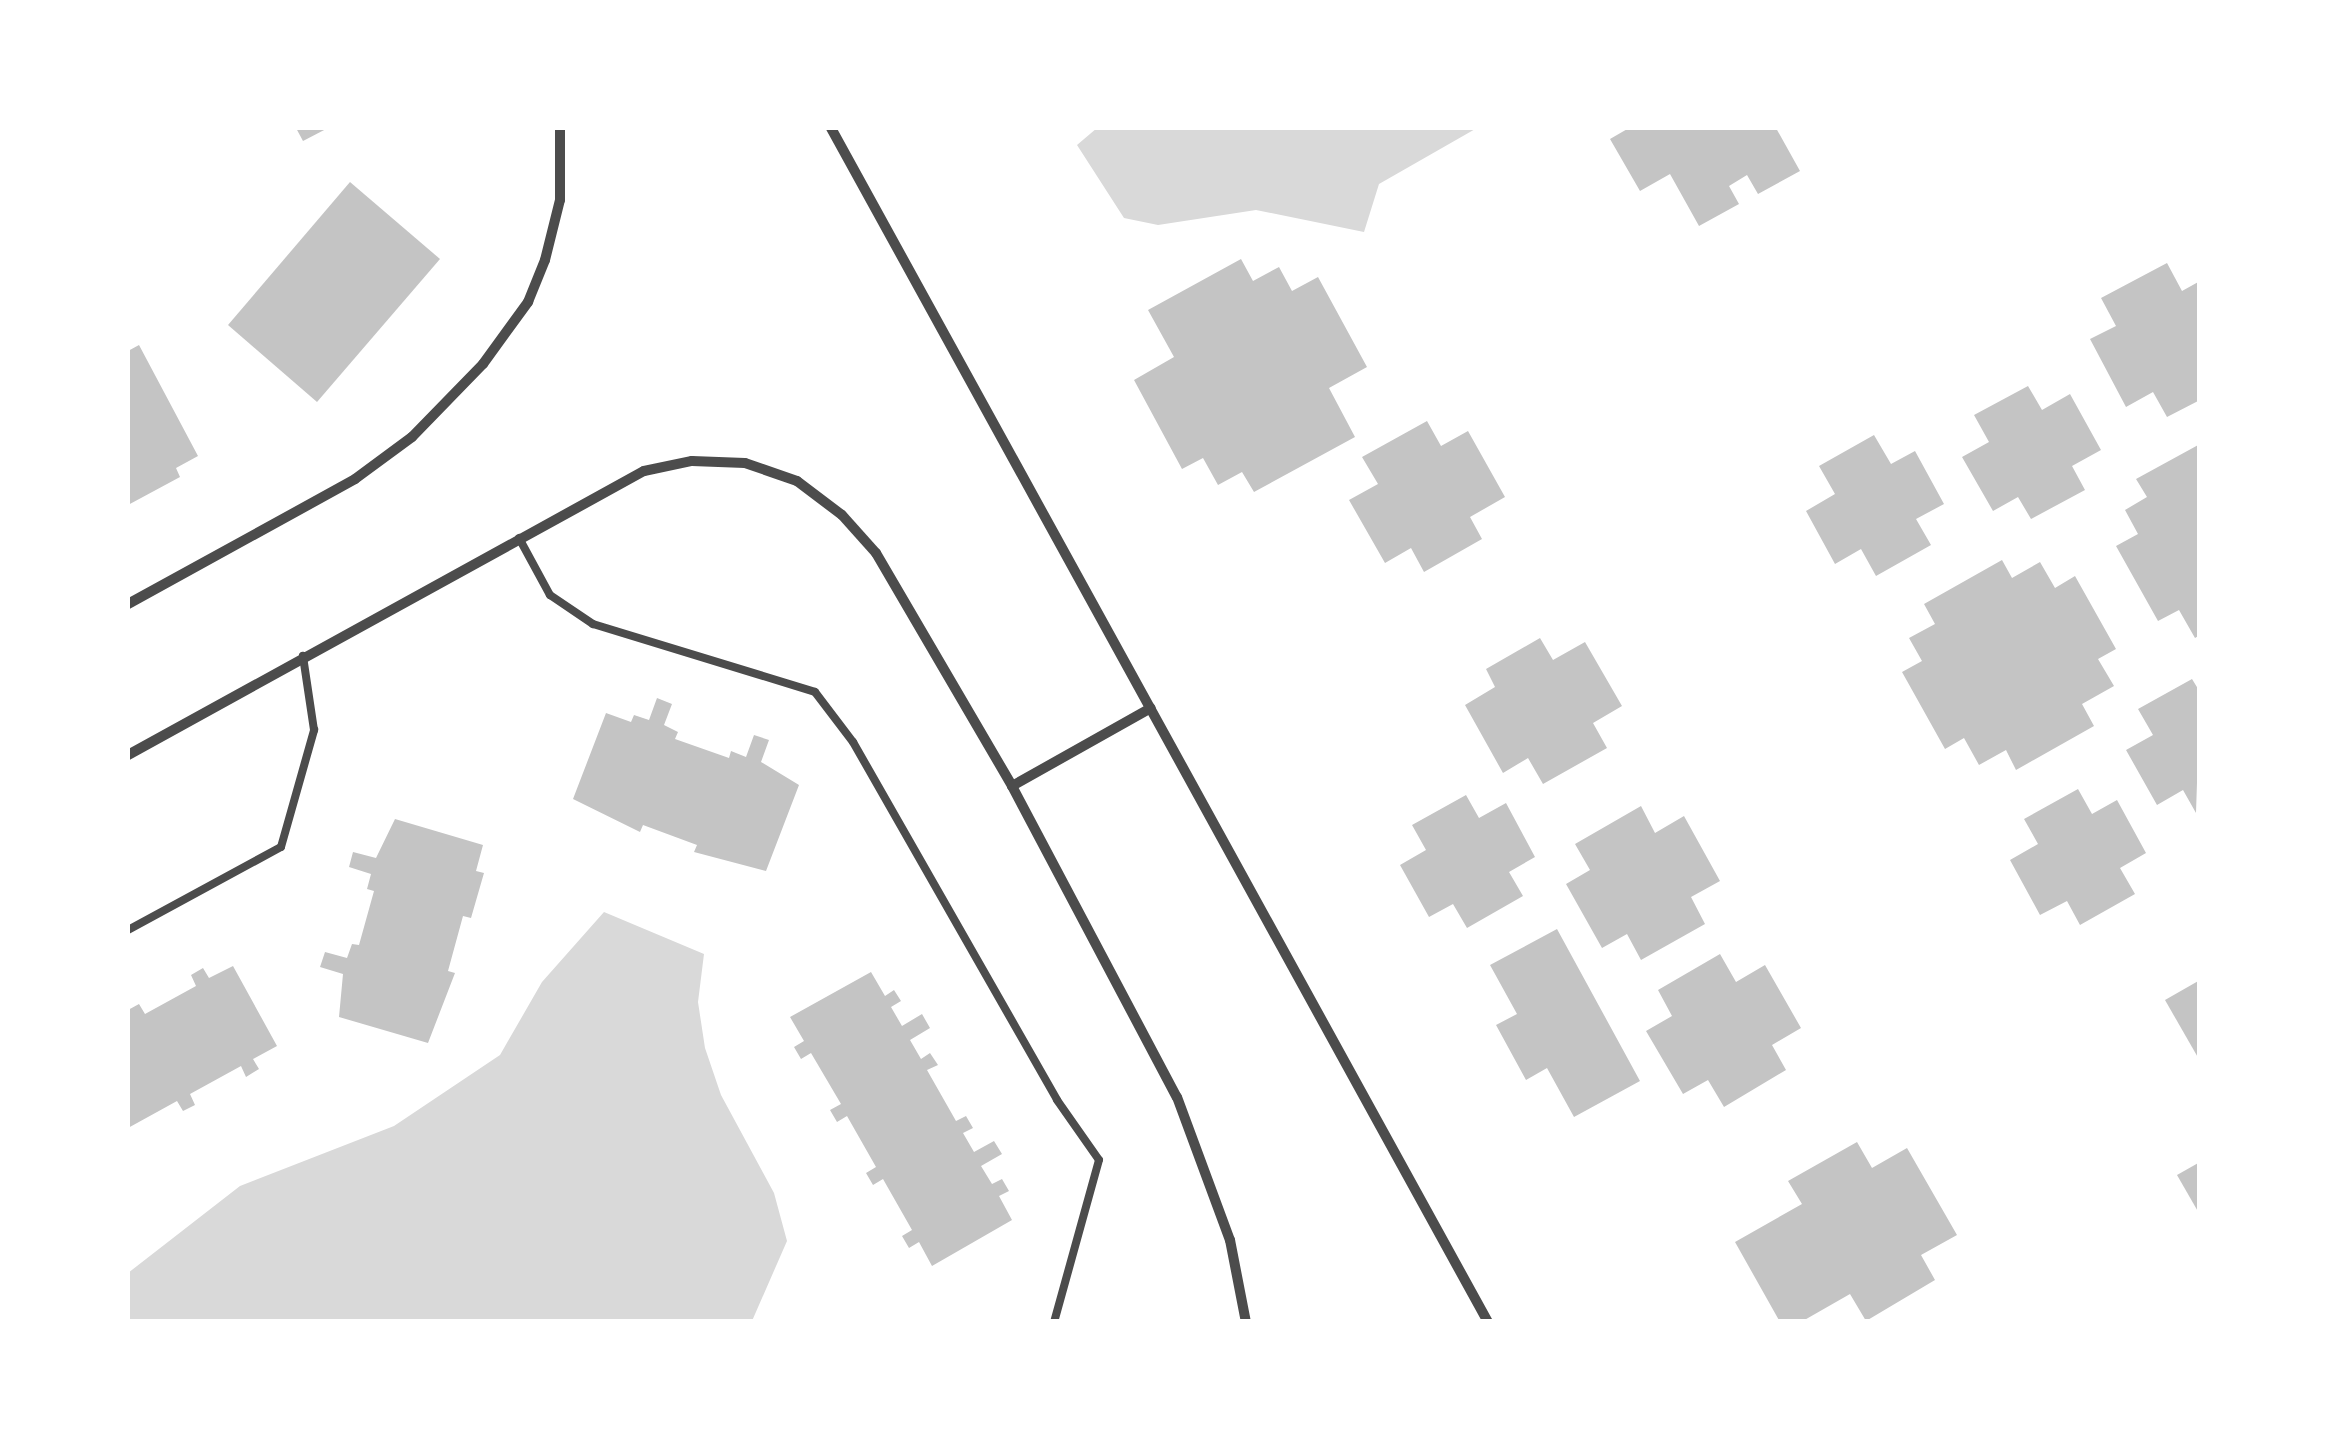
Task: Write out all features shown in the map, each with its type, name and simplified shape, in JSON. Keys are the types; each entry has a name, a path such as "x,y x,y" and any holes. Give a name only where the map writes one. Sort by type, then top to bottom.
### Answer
{"street":[{"path":"128,604 355,479 412,437 484,364 528,302 546,260 562,183 560,128"},
{"path":"831,128 1488,1322"},
{"path":"128,754 644,471 692,462 745,463 797,481 842,515 876,553 1012,786 1177,1097 1230,1240 1246,1322"},
{"path":"1012,786 1150,708"}],"lane":[{"path":"520,538 550,595 594,624 815,692 853,742 1057,1100 1099,1160 1054,1322"},
{"path":"128,930 281,847 314,730 303,656"}],"shaded area":[{"path":"1097,128 1477,128 1379,184 1364,232 1256,210 1158,225 1124,218 1077,145"},
{"path":"604,912 704,954 698,1002 705,1048 721,1095 774,1193 787,1241 752,1321 128,1321 128,1273 240,1186 394,1126 500,1055 542,982"}],"building":[{"path":"296,128 328,128 303,141"},
{"path":"1629,128 1776,128 1800,171 1758,194 1747,175 1729,186 1739,204 1699,226 1670,174 1640,191 1610,139"},
{"path":"350,182 440,259 317,402 228,325"},
{"path":"1241,259 1253,281 1279,267 1292,291 1318,277 1367,367 1329,388 1355,437 1254,492 1242,472 1218,485 1203,458 1182,469 1134,380 1174,357 1148,310"},
{"path":"2167,263 2182,291 2200,281 2200,400 2167,417 2153,392 2126,407 2090,339 2116,326 2101,298"},
{"path":"139,345 198,456 176,468 180,477 128,505 128,351"},
{"path":"2028,386 2042,410 2070,394 2101,450 2072,466 2085,490 2031,519 2018,497 1993,511 1962,457 1989,442 1974,415"},
{"path":"1427,421 1441,446 1468,431 1505,497 1470,517 1482,539 1424,572 1411,548 1385,563 1349,500 1378,484 1362,457"},
{"path":"1874,435 1891,464 1915,451 1944,504 1916,519 1931,545 1876,576 1861,549 1835,564 1806,511 1835,494 1819,466"},
{"path":"2200,444 2200,635 2195,638 2179,610 2158,621 2116,546 2138,534 2125,510 2147,497 2136,479"},
{"path":"2002,560 2012,578 2040,562 2055,588 2075,576 2116,649 2098,659 2114,686 2082,704 2094,726 2016,770 2006,750 1979,765 1964,738 1945,749 1902,672 1922,661 1909,638 1935,624 1924,604"},
{"path":"1540,638 1553,660 1585,642 1622,706 1593,723 1607,748 1543,784 1528,758 1503,773 1465,705 1495,687 1486,669"},
{"path":"2192,679 2200,692 2196,813 2183,790 2157,805 2126,750 2153,735 2138,709"},
{"path":"657,698 672,704 664,725 678,732 675,739 729,758 731,751 746,757 754,735 769,740 761,762 799,785 766,871 694,852 697,845 643,825 640,832 573,799 606,713 631,722 634,715 649,720"},
{"path":"2078,789 2092,814 2117,800 2146,853 2120,868 2135,894 2080,925 2067,901 2040,915 2010,860 2038,844 2024,819"},
{"path":"1466,795 1479,818 1506,803 1535,857 1509,872 1523,896 1467,928 1453,904 1429,917 1400,865 1426,850 1412,825"},
{"path":"1641,806 1655,833 1684,816 1720,881 1691,897 1705,924 1641,960 1627,934 1602,948 1566,884 1590,870 1575,844"},
{"path":"395,819 483,845 476,871 484,873 471,918 463,916 448,971 455,973 428,1043 339,1017 343,974 320,967 325,952 347,958 352,944 359,945 374,891 367,889 371,874 349,867 353,852 376,858"},
{"path":"1557,929 1640,1081 1574,1117 1547,1068 1526,1080 1496,1025 1517,1014 1490,965"},
{"path":"1720,954 1736,982 1765,965 1801,1028 1772,1045 1786,1070 1724,1107 1708,1080 1683,1094 1646,1031 1672,1016 1658,990"},
{"path":"233,966 277,1046 253,1059 259,1069 246,1077 241,1066 190,1094 195,1105 183,1111 177,1101 128,1128 128,1010 139,1004 145,1014 196,986 191,975 203,968 209,978"},
{"path":"871,972 885,996 894,990 901,1001 891,1007 902,1026 922,1014 930,1028 910,1040 921,1059 930,1053 938,1065 927,1070 956,1121 966,1116 973,1128 963,1133 974,1152 994,1141 1002,1154 981,1166 992,1184 1002,1179 1009,1191 999,1196 1012,1220 932,1266 919,1242 909,1248 902,1236 912,1230 883,1179 873,1185 866,1173 876,1167 847,1116 837,1122 830,1110 841,1104 811,1053 801,1059 794,1047 804,1041 790,1017"},
{"path":"2200,980 2200,1061 2165,1000"},
{"path":"1857,1142 1872,1168 1907,1148 1957,1235 1921,1255 1935,1280 1866,1321 1850,1294 1801,1322 1780,1322 1735,1242 1802,1204 1788,1181"},
{"path":"2200,1162 2200,1215 2177,1175"}]}
